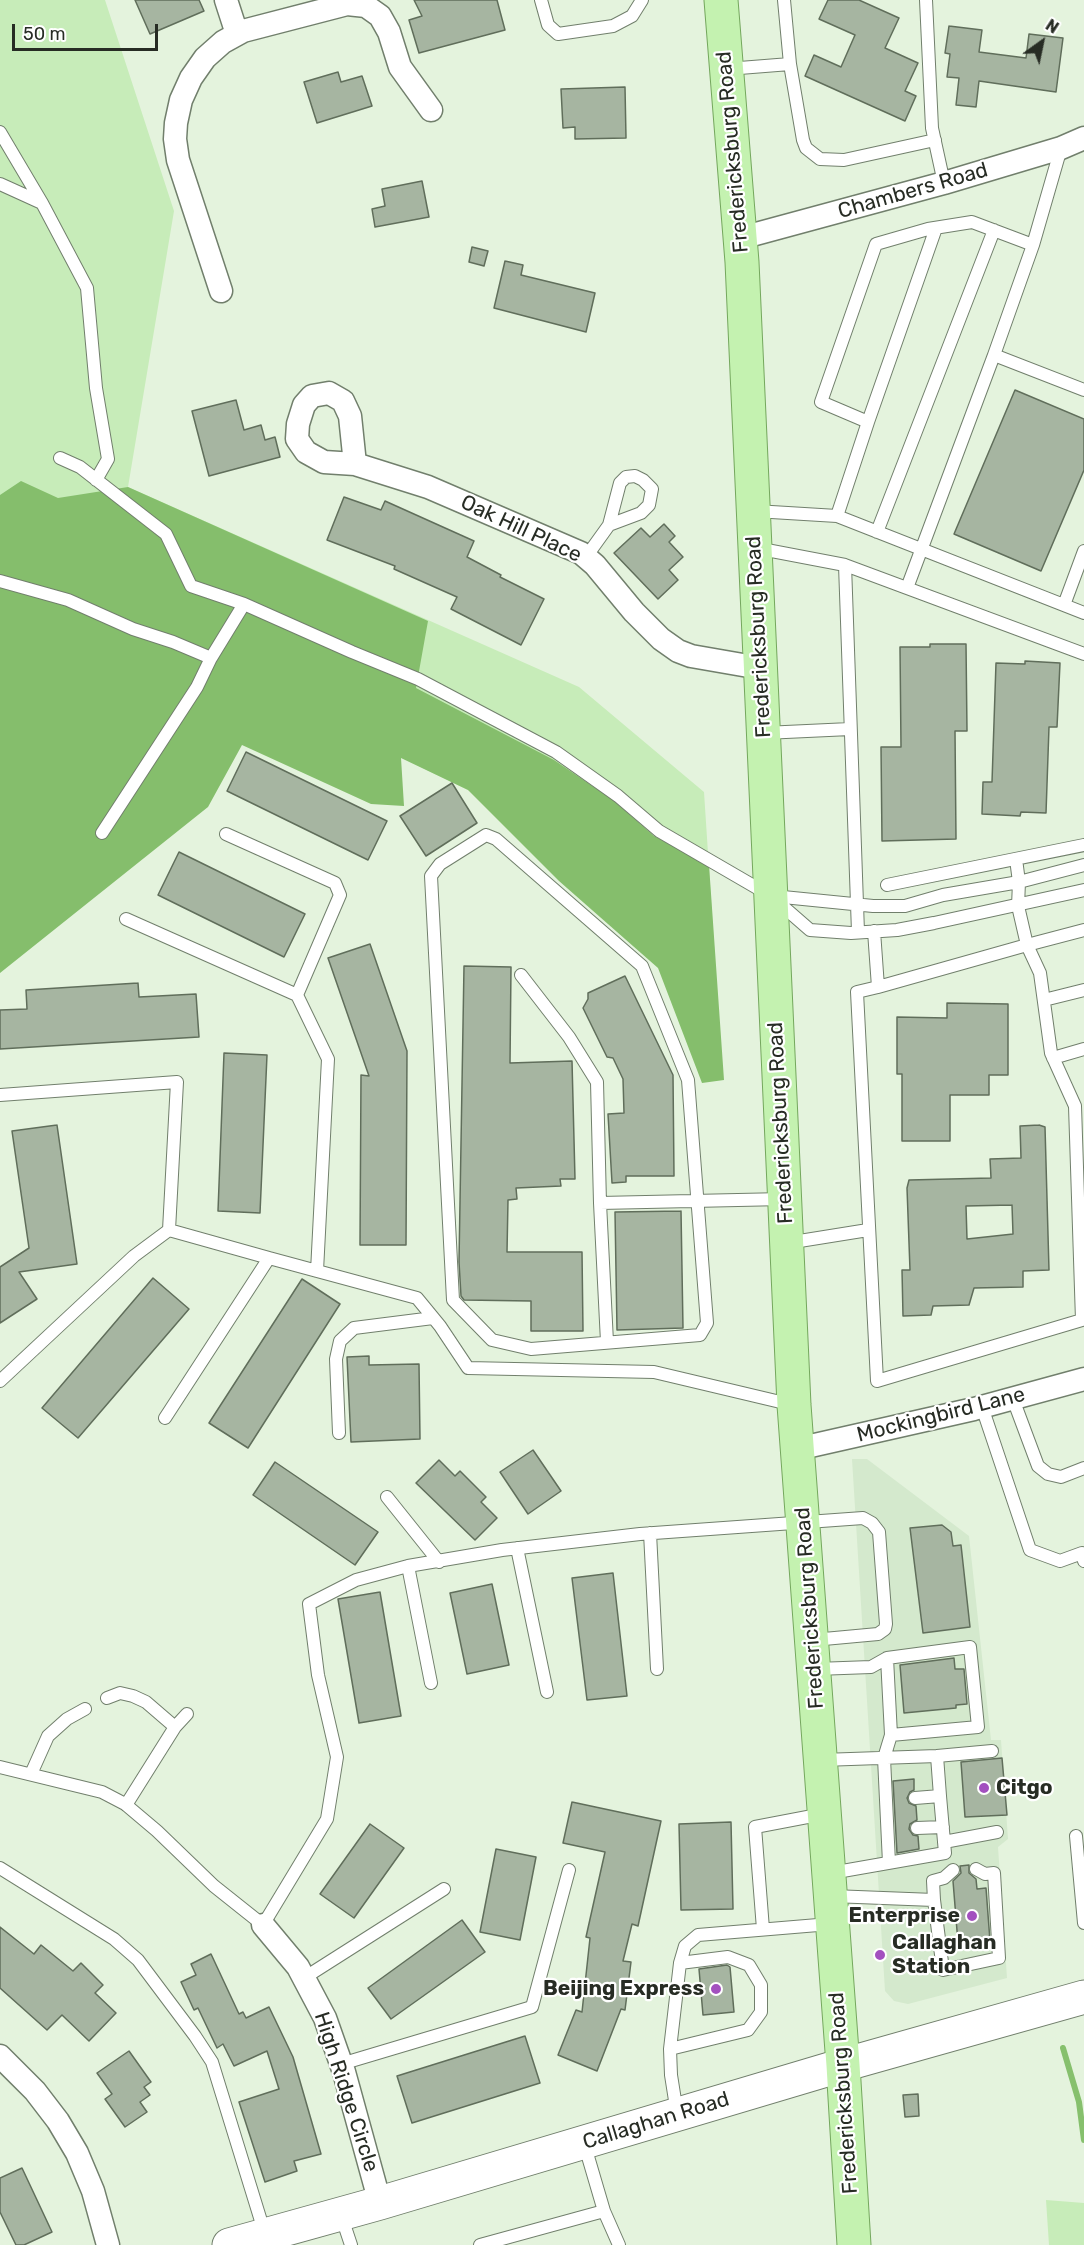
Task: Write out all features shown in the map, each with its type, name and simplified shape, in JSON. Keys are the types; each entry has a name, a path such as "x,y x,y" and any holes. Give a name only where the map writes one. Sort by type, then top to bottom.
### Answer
{"main road":[{"name":"Fredericksburg Road","path":"721,0 741,238 794,1405 843,2065 854,2245"},
{"name":"Callaghan Road","path":"229,2245 380,2203 843,2065 1084,1997"}],"street":[{"path":"226,0 237,34"},
{"path":"221,291 178,160 176,123 181,100 191,78 205,58 237,34 347,4 366,6 380,16 389,32 400,68 431,110"},
{"name":"Chambers Road","path":"741,238 944,183 1061,148 1084,138"},
{"name":"Oak Hill Place","path":"355,464 428,487 586,557 612,583 634,612 661,639 678,651 691,656 760,668"},
{"name":"Mockingbird Lane","path":"797,1449 982,1407 1084,1379"},
{"name":"High Ridge Circle","path":"263,1925 298,1967 325,2018 341,2064 380,2203"},
{"path":"0,2056 35,2091 58,2121 77,2153 93,2191 108,2245"}],"lane":[{"path":"541,0 548,25 558,34 613,26 632,16 642,0"},
{"path":"784,0 790,64 806,148 820,159 844,160 934,140"},
{"path":"926,0 932,128 944,183"},
{"path":"727,69 790,64"},
{"path":"0,132 42,203 87,288 96,388 108,459 96,480"},
{"path":"907,588 1033,245 1061,148"},
{"path":"0,184 42,203"},
{"path":"868,422 821,402 876,244 936,228 972,222 1033,245"},
{"path":"837,516 936,228"},
{"path":"878,532 994,230"},
{"path":"994,355 1084,390"},
{"path":"60,459 80,467 166,534 191,586 244,604 418,679 556,752 618,796 659,831 771,896 810,930 858,932 934,923 1084,890"},
{"path":"753,511 837,516 1084,614"},
{"path":"586,557 609,525"},
{"path":"755,548 844,565 1084,654"},
{"path":"1064,605 1083,555"},
{"path":"844,565 858,932"},
{"path":"0,581 68,600 211,658"},
{"path":"102,833 197,687 211,658 244,604"},
{"path":"763,733 850,729"},
{"path":"226,834 335,883 340,895 297,995"},
{"path":"486,835 496,839 642,966 688,1080 707,1323 700,1335 607,1342 531,1349 492,1340 453,1300 431,876 440,864 486,835"},
{"path":"887,885 1084,845"},
{"path":"1017,859 1018,906 1027,945 1040,973 1053,1058 1080,1105 1083,1324 877,1381 857,992 878,987 1027,945 1084,930"},
{"path":"771,896 905,906 943,895 1019,882 1084,865"},
{"path":"126,919 297,995 328,1059 317,1271"},
{"path":"874,931 878,987"},
{"path":"521,975 569,1037 597,1082 607,1342"},
{"path":"1044,1000 1084,990"},
{"path":"1053,1058 1084,1049"},
{"path":"0,1095 177,1082 169,1230"},
{"path":"600,1203 784,1199"},
{"path":"169,1230 417,1298 434,1318 468,1368 654,1372 794,1405"},
{"path":"0,1381 134,1256 169,1230"},
{"path":"786,1243 868,1230"},
{"path":"165,1418 268,1258"},
{"path":"339,1433 336,1359 340,1341 354,1328 434,1318"},
{"path":"1013,1398 1038,1466 1048,1474 1061,1477 1084,1468"},
{"path":"982,1407 1030,1550 1060,1562 1082,1553 1084,1561"},
{"path":"387,1497 439,1562"},
{"path":"0,1767 102,1792 126,1805 157,1831 214,1886 263,1925 327,1819 337,1757 318,1675 309,1604 356,1580 408,1566 517,1548 650,1533 863,1518 872,1523 879,1532 885,1629 878,1634 813,1655"},
{"path":"650,1533 657,1669"},
{"path":"517,1548 548,1692"},
{"path":"408,1566 431,1683"},
{"path":"813,1655 871,1667 886,1658 970,1647 978,1727 891,1735"},
{"path":"886,1658 891,1735 884,1758 892,1831 889,1863"},
{"path":"107,1698 120,1694 133,1696 146,1702 175,1727"},
{"path":"31,1774 48,1736 68,1719 85,1709"},
{"path":"126,1805 175,1727 188,1714"},
{"path":"821,1760 937,1756 992,1751"},
{"path":"677,2114 670,2049 680,1963 685,1946 698,1935 763,1929 831,1898 889,1863 945,1853 937,1756"},
{"path":"915,1798 940,1796"},
{"path":"763,1929 755,1827 825,1814"},
{"path":"917,1828 943,1827"},
{"path":"944,1842 997,1832"},
{"path":"1076,1836 1084,1923"},
{"path":"0,1868 114,1939 138,1960 195,2036 212,2062 265,2235"},
{"path":"341,2064 532,2007 569,1870"},
{"path":"950,1877 933,1881 943,1970 999,1958 994,1874 979,1875"},
{"path":"304,1978 444,1889"},
{"path":"831,1898 934,1900"},
{"path":"670,2049 748,2030 761,2012 761,1985 749,1965 728,1957 680,1963"},
{"path":"584,2142 604,2211 619,2245"},
{"path":"481,2245 604,2211"},
{"path":"341,2214 351,2245"}],"shaded area":[{"path":"852,1459 867,1459 969,1536 991,1740 1001,1740 1008,1839 998,1847 1007,1978 908,2004 894,2001 885,1991"}],"green space":[{"path":"0,0 105,0 174,211 128,487 579,687 704,792 715,960 569,839 336,726 0,546"},
{"path":"21,481 58,498 128,487 428,621 416,688 554,760 613,800 654,836 709,865 724,1080 702,1083 658,968 559,881 468,790 401,758 404,806 371,804 242,745 208,807 0,973 0,495"},
{"path":"1046,2200 1084,2203 1084,2245 1049,2245"}],"building":[{"path":"135,0 199,0 204,11 150,34"},
{"path":"414,0 497,0 505,30 419,53 409,20 422,16"},
{"path":"828,0 859,0 899,18 885,48 918,63 905,91 916,96 905,121 805,76 814,55 841,67 855,35 819,19"},
{"path":"949,26 982,30 979,52 1026,58 1029,34 1063,38 1056,92 979,81 976,107 956,105 959,78 947,77 950,54 945,53"},
{"path":"338,72 341,82 362,76 372,106 317,123 304,82"},
{"path":"625,87 626,138 575,139 575,127 563,128 561,89"},
{"path":"422,181 429,217 375,227 372,209 385,206 382,189"},
{"path":"472,247 488,251 484,266 469,262"},
{"path":"505,261 523,265 521,275 595,293 586,332 494,308"},
{"path":"1015,390 1084,419 1084,470 1041,571 954,534"},
{"path":"236,400 244,430 261,425 265,440 275,437 280,457 209,476 192,411"},
{"path":"344,497 381,510 385,501 474,541 467,557 544,599 521,645 451,609 457,597 394,569 395,566 327,540"},
{"path":"664,524 675,536 669,542 683,557 669,570 678,580 658,599 614,553 641,528 650,537"},
{"path":"930,644 966,644 967,731 955,731 956,839 882,841 881,747 901,747 900,647 930,647"},
{"path":"1025,661 1060,663 1057,727 1049,727 1046,813 1021,812 1020,816 982,814 983,782 992,782 996,663 1025,664"},
{"path":"246,752 387,821 368,860 227,791"},
{"path":"452,783 477,823 426,856 400,816"},
{"path":"179,852 305,914 284,957 158,895"},
{"path":"370,944 407,1051 406,1245 360,1245 361,1075 369,1076 328,958"},
{"path":"464,966 511,967 510,1063 572,1061 575,1179 560,1179 561,1186 516,1188 517,1199 508,1200 507,1252 582,1252 583,1331 531,1331 531,1301 464,1300 461,1296 459,1262"},
{"path":"625,976 673,1075 674,1176 626,1176 626,1182 612,1183 608,1114 624,1113 623,1079 613,1058 607,1057 583,1008 588,999 588,993"},
{"path":"138,983 139,997 196,994 199,1037 0,1049 0,1010 27,1009 26,990"},
{"path":"947,1003 1008,1004 1008,1075 989,1075 989,1095 950,1095 950,1141 902,1141 902,1074 897,1074 897,1017 947,1018"},
{"path":"224,1053 267,1055 260,1213 218,1211"},
{"path":"57,1125 77,1264 19,1272 37,1299 0,1323 0,1267 29,1248 12,1131"},
{"path":"1020,1126 1045,1127 1049,1270 1023,1271 1023,1287 974,1288 969,1305 933,1306 931,1315 903,1316 902,1270 910,1270 907,1188 909,1180 991,1178 990,1159 1021,1158","holes":["1012,1205 1013,1234 967,1239 966,1206"]},
{"path":"681,1211 683,1328 617,1330 615,1212"},
{"path":"153,1278 189,1309 78,1438 42,1408"},
{"path":"302,1279 340,1304 248,1448 209,1423"},
{"path":"369,1356 369,1365 419,1364 420,1439 351,1442 347,1357"},
{"path":"533,1450 561,1491 528,1514 500,1472"},
{"path":"439,1460 455,1476 460,1471 486,1497 481,1502 497,1518 475,1540 416,1483"},
{"path":"275,1462 378,1532 355,1565 253,1495"},
{"path":"942,1525 951,1532 953,1546 961,1545 970,1627 923,1633 910,1528"},
{"path":"613,1573 627,1696 587,1700 572,1578"},
{"path":"492,1584 509,1665 467,1674 450,1593"},
{"path":"380,1592 401,1716 359,1723 338,1599"},
{"path":"954,1658 955,1669 964,1669 967,1704 956,1705 956,1708 904,1713 900,1665"},
{"name":"Citgo","path":"1002,1758 1007,1815 965,1817 961,1762"},
{"path":"914,1779 914,1790 907,1798 909,1803 916,1806 917,1820 910,1824 909,1829 913,1835 918,1836 919,1849 897,1853 893,1781"},
{"path":"572,1802 661,1821 638,1926 632,1924 623,1961 631,1962 625,2010 621,2009 597,2071 558,2055 576,2010 582,2012 590,1938 586,1937 605,1852 563,1843"},
{"path":"731,1822 733,1909 681,1910 679,1824"},
{"path":"370,1824 404,1848 354,1918 320,1894"},
{"path":"496,1849 536,1857 520,1940 480,1932"},
{"name":"Enterprise","path":"969,1865 969,1873 976,1879 977,1889 986,1888 990,1941 958,1943 953,1881 961,1873 960,1866"},
{"path":"462,1920 485,1952 391,2019 368,1988"},
{"path":"0,1927 34,1954 41,1945 73,1971 81,1963 103,1985 95,1993 116,2013 89,2041 62,2015 47,2030 0,1988"},
{"path":"211,1954 239,2014 243,2012 246,2018 269,2007 293,2057 321,2154 294,2161 297,2171 265,2182 239,2102 279,2089 267,2051 234,2066 223,2044 217,2048 198,2008 194,2010 181,1982 196,1975 191,1964"},
{"name":"Beijing Express","path":"727,1965 730,1967 734,2012 703,2015 699,1969"},
{"path":"525,2036 540,2083 412,2123 397,2076"},
{"path":"129,2051 151,2082 144,2087 150,2095 140,2102 147,2112 125,2127 105,2099 112,2094 97,2073"},
{"path":"918,2094 919,2116 905,2117 903,2095"},
{"path":"22,2168 52,2232 24,2245 16,2245 0,2212 0,2178"}],"waterway":[{"path":"1063,2048 1079,2102 1084,2140"}],"place":[{"name":"Citgo","path":"984,1788"},
{"name":"Enterprise","path":"972,1916"},
{"name":"Callaghan Station","path":"880,1955"},
{"name":"Beijing Express","path":"716,1989"}]}
